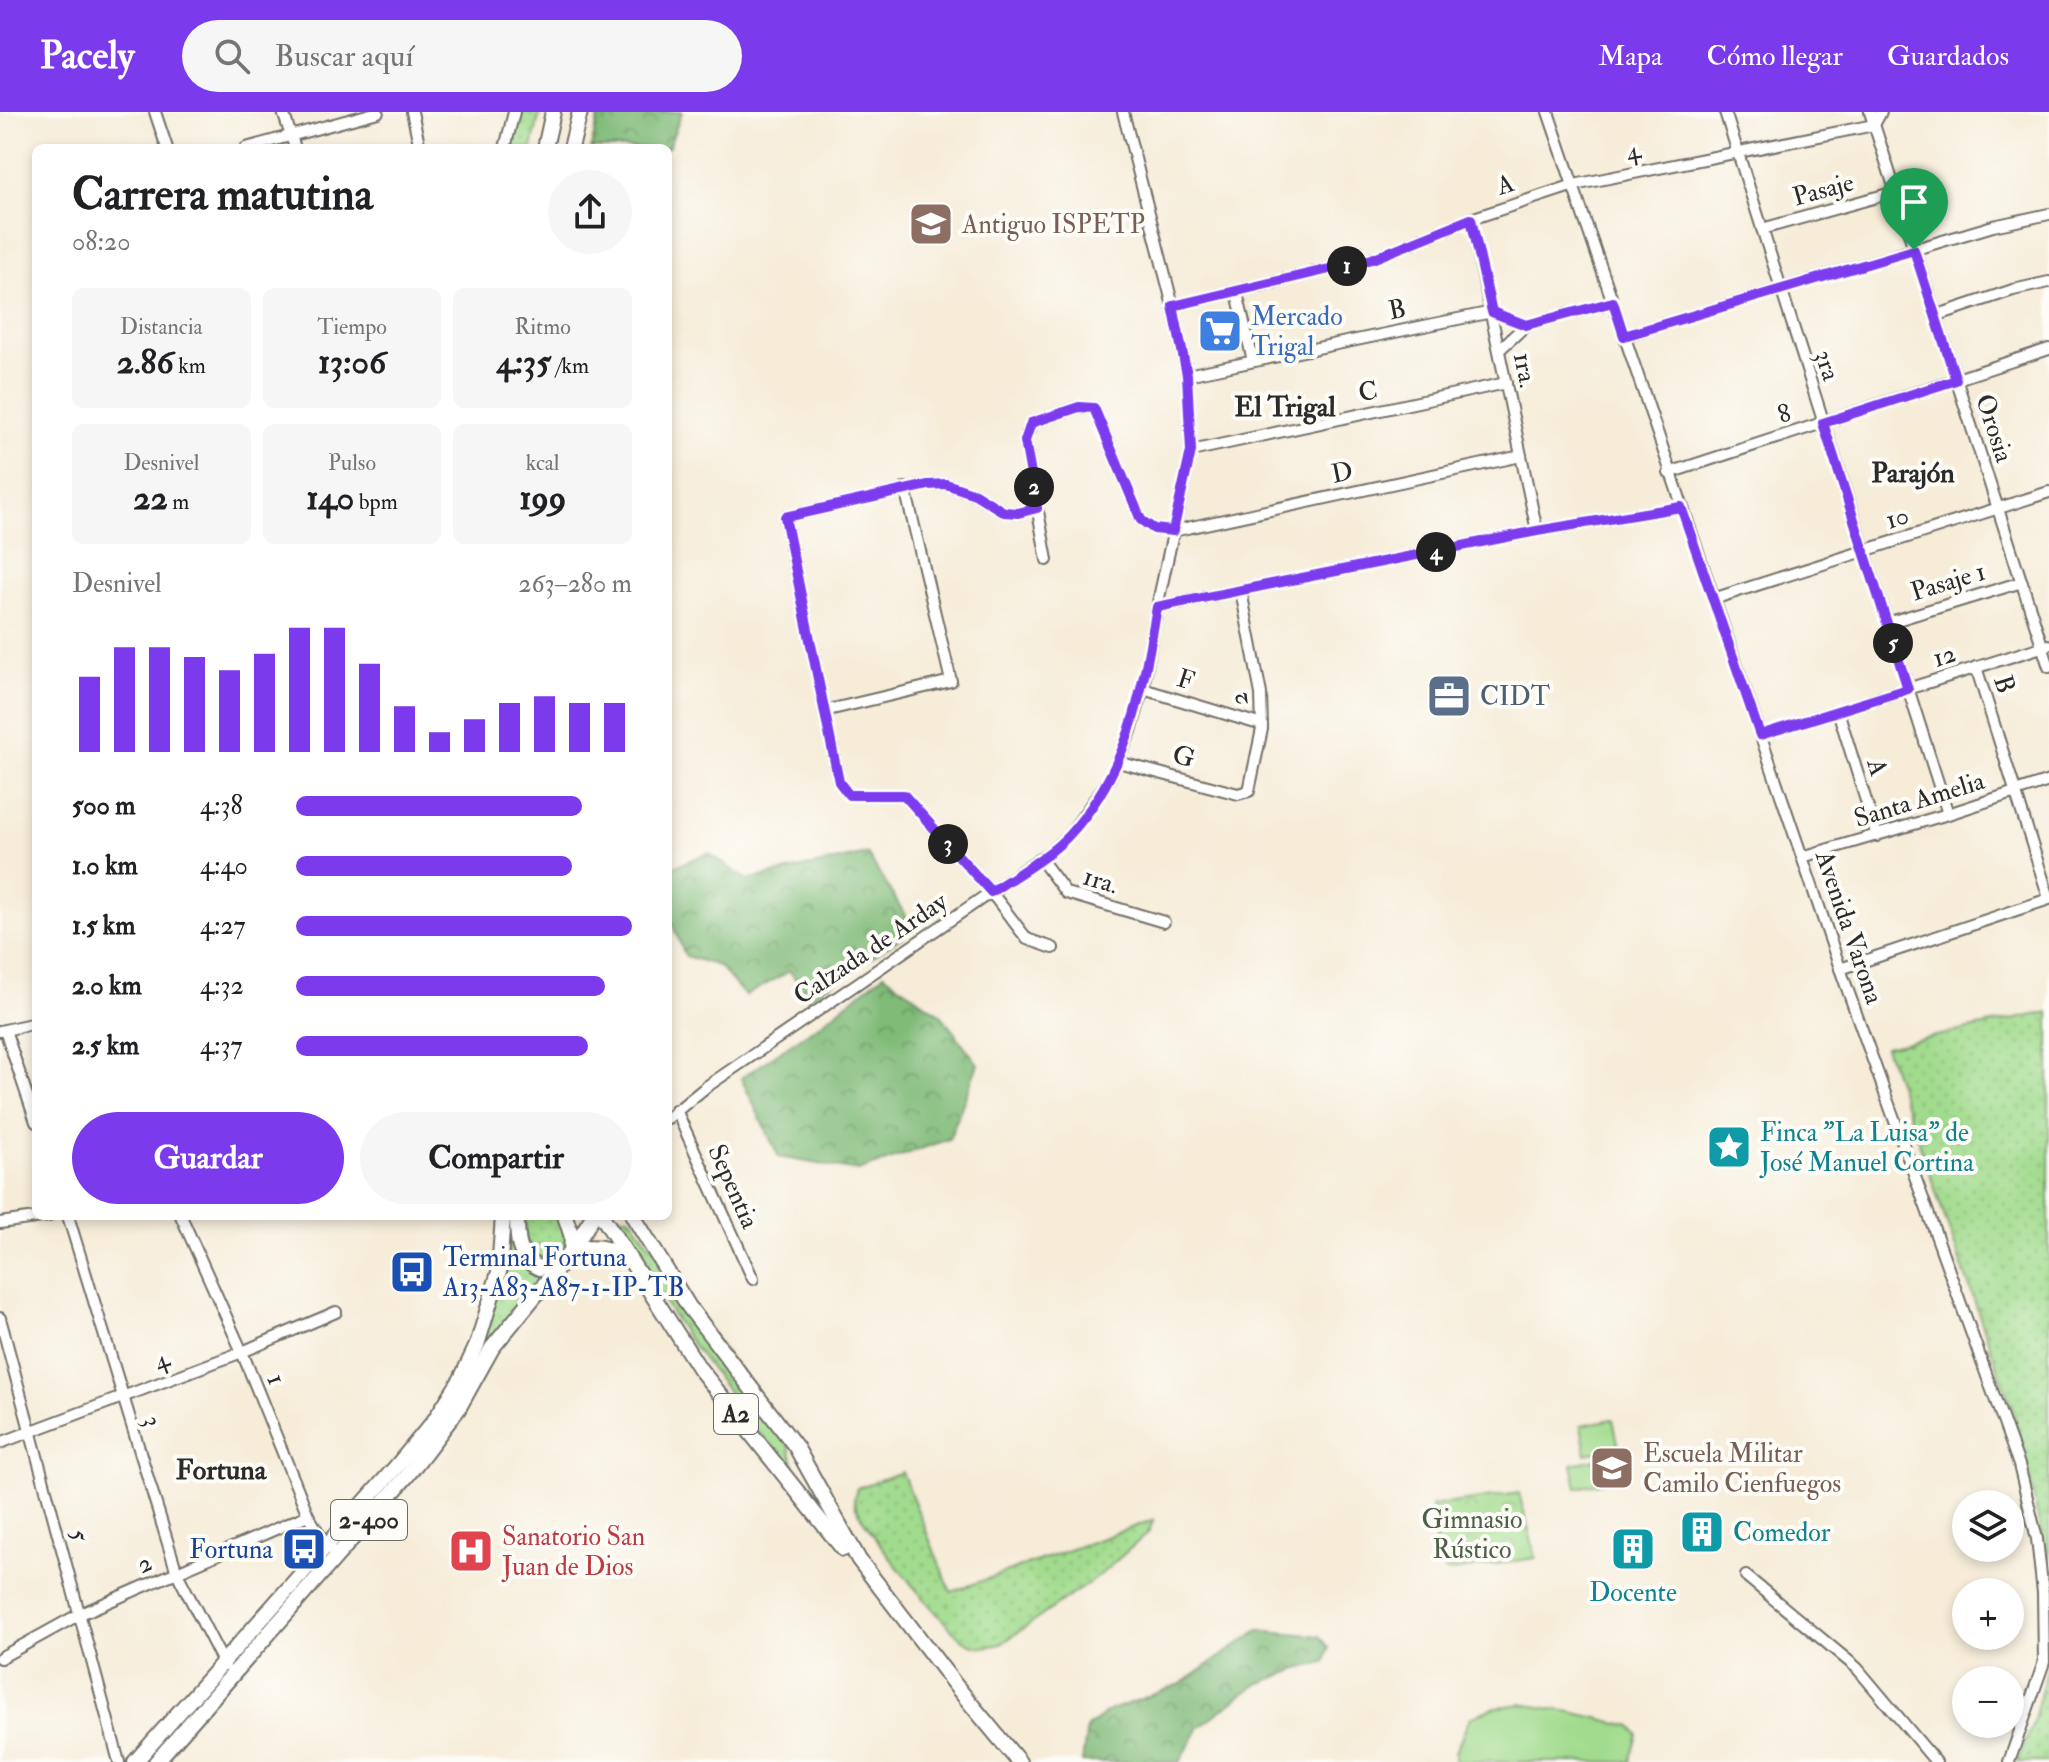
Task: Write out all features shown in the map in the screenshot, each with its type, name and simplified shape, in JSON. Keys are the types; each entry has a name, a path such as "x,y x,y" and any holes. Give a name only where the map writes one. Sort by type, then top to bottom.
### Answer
{"highway":[{"path":"546,144 553,112"},
{"path":"572,144 580,112"},
{"name":"2-400","path":"156,1762 232,1676 434,1421 461,1379 477,1345 499,1272 503,1220"},
{"path":"517,1220 517,1241 527,1261 539,1268 549,1268 591,1247 604,1247 632,1262"},
{"path":"566,1220 572,1237 567,1258"},
{"name":"2-400","path":"135,1762 222,1662 406,1477 458,1409 492,1348 567,1258 591,1220"},
{"name":"A2","path":"605,1220 699,1368 800,1497 889,1600 1019,1762"},
{"name":"A2","path":"635,1220 689,1307 796,1447 844,1536 889,1600"},
{"path":"800,1497 821,1492"}],"street":[{"path":"155,112 166,144"},
{"path":"283,112 294,144"},
{"path":"261,144 378,112"},
{"path":"412,112 419,144"},
{"name":"Calzada de Arday","path":"672,1114 1040,858 1070,834 1118,762 1143,689 1157,607 1191,451 1187,375 1173,306 1123,112"},
{"name":"Avenida Varona","path":"1548,112 1840,969 2019,1465 2037,1539 2043,1593 2044,1662 2025,1724 2009,1762"},
{"name":"3ra","path":"1725,112 1948,814"},
{"name":"Orosia","path":"1870,112 2022,582 2046,646 2049,667"},
{"path":"1874,125 1881,112"},
{"path":"506,144 511,114"},
{"name":"4","path":"1574,185 1874,125"},
{"name":"A","path":"1173,306 1372,259 1471,219 1574,185"},
{"name":"Pasaje","path":"1762,229 1895,192"},
{"path":"1624,336 1993,226 2049,214"},
{"name":"1ra.","path":"1471,219 1537,531"},
{"path":"1935,316 2013,290 2049,282"},
{"path":"1237,293 1253,361"},
{"path":"1499,350 1526,325 1613,302"},
{"path":"1492,312 1526,325"},
{"name":"B","path":"1187,375 1492,312"},
{"name":"8","path":"1669,473 2049,349"},
{"name":"C","path":"1191,451 1506,383"},
{"path":"1047,560 1025,441 1031,423 1079,407 1094,408 1141,520 1154,529 1173,531"},
{"name":"D","path":"1173,531 1521,456"},
{"path":"1037,508 1018,513 1004,512 975,494 946,484 905,488 785,517 839,782 849,795 904,795 991,892 1027,939 1053,948"},
{"path":"824,711 951,681 905,488"},
{"name":"10","path":"1713,599 2049,492"},
{"path":"1157,607 1537,531 1681,507"},
{"name":"Pasaje 1","path":"1887,623 2022,582"},
{"name":"2","path":"1238,794 1252,787 1262,725 1261,694 1241,591"},
{"name":"12","path":"1760,735 2046,646"},
{"name":"B","path":"1976,667 2049,898"},
{"name":"F","path":"1143,689 1262,725"},
{"name":"A","path":"1838,711 1877,836"},
{"name":"G","path":"1118,762 1238,794"},
{"name":"Santa Amelia","path":"1802,857 2049,781"},
{"name":"1ra.","path":"1040,858 1066,893 1164,922"},
{"path":"1840,969 2049,898"},
{"path":"32,1024 2,1031 32,1111"},
{"name":"Sepentia","path":"672,1114 753,1279"},
{"path":"0,1223 32,1218"},
{"name":"3","path":"69,1220 177,1573 232,1676"},
{"name":"1","path":"183,1220 242,1352 308,1515 332,1550"},
{"name":"4","path":"0,1443 242,1352 336,1312"},
{"name":"5","path":"0,1318 119,1762"},
{"name":"2","path":"0,1658 78,1615 308,1515"},
{"path":"1746,1576 1857,1668 1936,1762"}],"green space":[{"path":"521,112 540,112 533,144 512,144"},
{"path":"600,112 682,112 670,144 592,144"},
{"path":"709,853 747,880 867,854 914,929 808,999 790,971 745,996 719,966 685,956 672,923 672,867"},
{"path":"884,974 941,1015 978,1064 949,1139 858,1171 779,1157 741,1078 823,1022"},
{"path":"2049,1012 2049,1575 2026,1459 2013,1411 1885,1047"},
{"path":"525,1220 562,1220 566,1242 561,1255 545,1259 527,1251"},
{"path":"617,1220 633,1220 788,1443 799,1486 686,1336"},
{"path":"511,1228 537,1273 546,1276 403,1472 400,1470 436,1426 504,1279"},
{"path":"1613,1419 1619,1448 1586,1454 1581,1425"},
{"path":"1619,1454 1624,1477 1577,1488 1572,1464"},
{"path":"902,1472 951,1592 1153,1520 1149,1532 1100,1575 1001,1644 978,1646 965,1641 940,1617 885,1551 859,1512 854,1500 857,1488"},
{"name":"Gimnasio Rústico","path":"1519,1493 1536,1558 1446,1572 1437,1558 1431,1506"},
{"path":"1259,1630 1320,1636 1329,1648 1325,1662 1255,1685 1199,1727 1180,1762 1082,1762 1087,1727 1109,1711 1181,1684"},
{"path":"2049,1660 2049,1762 2017,1762 2033,1723"},
{"path":"1521,1704 1631,1726 1638,1734 1630,1762 1455,1762 1455,1752 1470,1718 1492,1708"}],"place":[{"name":"Antiguo ISPETP","path":"931,224"},
{"name":"Mercado Trigal","path":"1220,331"},
{"name":"CIDT","path":"1449,696"},
{"name":"Finca \"La Luisa\" de José Manuel Cortina","path":"1729,1147"},
{"name":"Terminal Fortuna A13-A83-A87-1-IP-TB","path":"412,1272"},
{"name":"Escuela Militar Camilo Cienfuegos","path":"1612,1468"},
{"name":"Comedor","path":"1702,1532"},
{"name":"Fortuna","path":"304,1549"},
{"name":"Docente","path":"1633,1549"},
{"name":"Sanatorio San Juan de Dios","path":"471,1551"}],"district":[{"name":"El Trigal","path":"1285,406"},
{"name":"Parajón","path":"1913,472"},
{"name":"Fortuna","path":"221,1469"}],"route":[{"path":"1471,219 1492,312 1526,325 1613,302 1624,336 1914,250 1956,380 1823,423 1908,689 1760,735 1681,507 1537,531 1157,607 1143,689 1131,731 1110,778 1070,834 1051,851 991,892 904,795 849,795 839,782 785,517 905,488 946,484 975,494 1004,512 1018,513 1037,508 1025,441 1031,423 1079,407 1094,408 1141,520 1154,529 1173,531 1191,451 1187,375 1173,306 1372,259 1471,219"}]}
